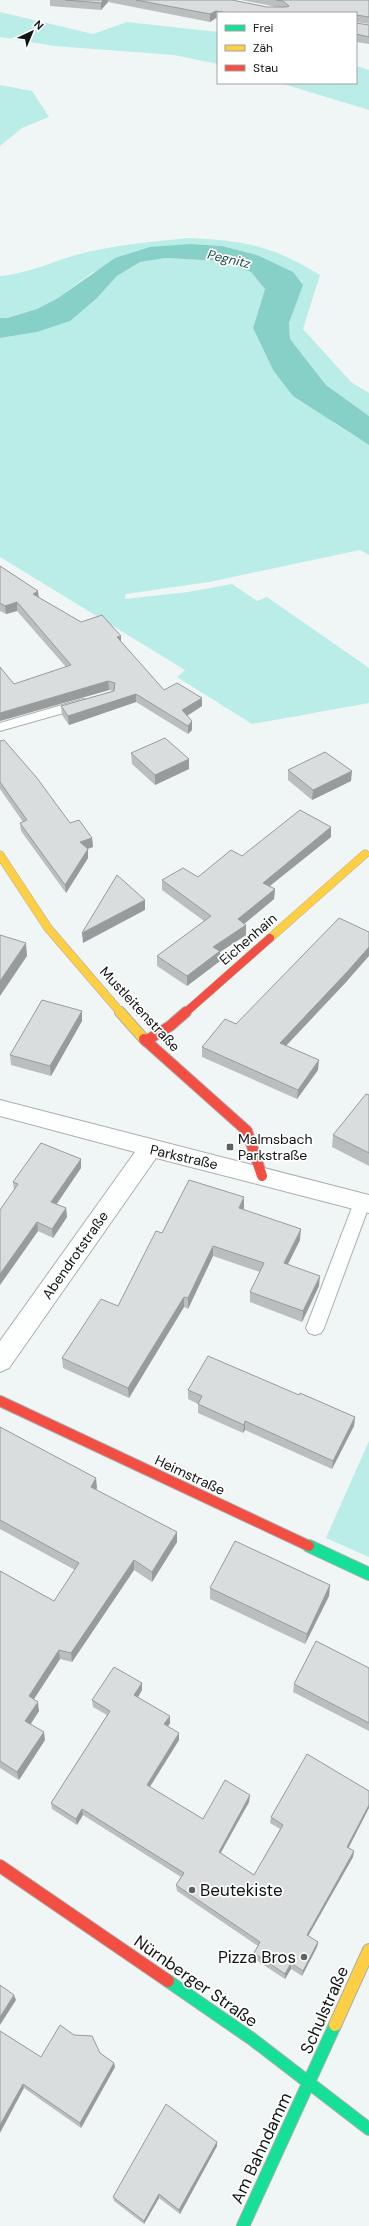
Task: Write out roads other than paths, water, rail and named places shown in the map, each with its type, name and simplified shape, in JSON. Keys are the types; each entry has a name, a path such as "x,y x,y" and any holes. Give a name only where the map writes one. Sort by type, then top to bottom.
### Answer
{"street":[{"name":"Eichenhain","path":"146,1041 170,1026 367,852"},
{"name":"Mustleitenstraße","path":"0,855 48,928 146,1041 247,1131 262,1176"},
{"name":"Parkstraße","path":"0,1108 150,1149 365,1203"},
{"name":"Abendrotstraße","path":"0,1361 150,1149"},
{"name":"Heimstraße","path":"0,1401 369,1574"},
{"name":"Nürnberger Straße","path":"0,1866 252,2039 369,2129"},
{"name":"Schulstraße","path":"309,2083 369,1950"},
{"name":"Am Bahndamm","path":"243,2226 309,2083"}],"lane":[{"path":"0,727 95,699"},
{"path":"315,1328 365,1203"}],"water":[{"name":"Pegnitz","path":"191,244 222,246 257,255 293,272 303,285 289,323 290,339 326,385 369,416 369,445 293,396 273,370 253,328 265,289 251,272 220,261 166,258 140,262 117,276 97,298 70,321 37,332 0,338 0,318 7,318 37,309 58,298 115,258 150,247"}],"place":[{"name":"Malmsbach Parkstraße","path":"230,1147"},
{"name":"Beutekiste","path":"192,1890"},
{"name":"Pizza Bros","path":"304,1957"}]}
